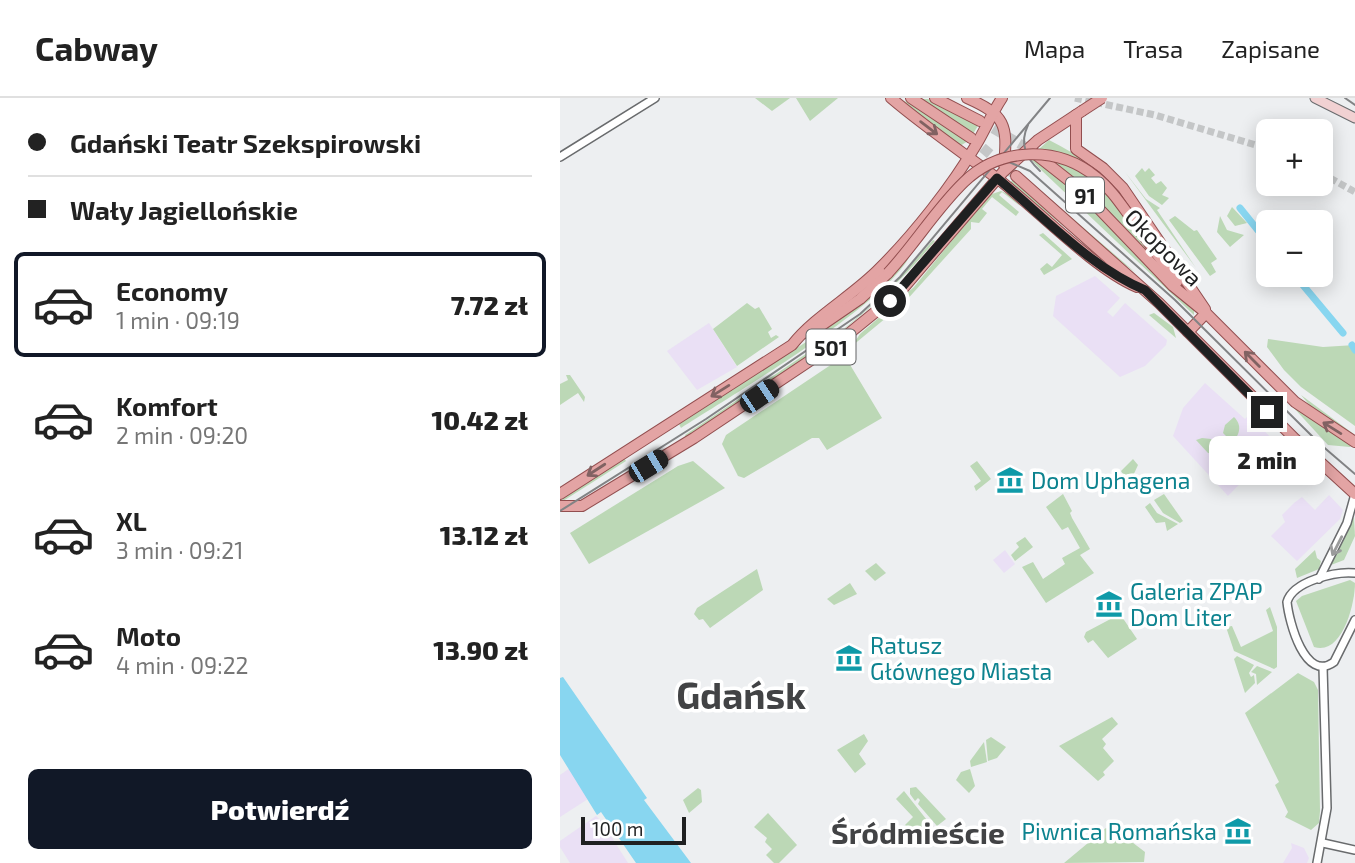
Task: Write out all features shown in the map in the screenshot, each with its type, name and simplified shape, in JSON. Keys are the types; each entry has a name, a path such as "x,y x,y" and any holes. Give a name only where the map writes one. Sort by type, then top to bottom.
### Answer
{"main road":[{"path":"891,98 983,169 1000,175 1085,251 1126,282 1145,290"},
{"path":"911,98 974,141 983,169"},
{"path":"935,98 980,121"},
{"path":"967,98 994,111 1005,132 1000,175"},
{"name":"501","path":"560,494 792,345 802,333 882,267 968,158 974,141 1002,98"},
{"name":"501","path":"560,506 582,506 749,402 866,320 916,275 1000,175 1038,140 1102,98"},
{"path":"1315,98 1355,118"},
{"path":"1079,113 1076,149 1103,168 1123,188 1199,297 1206,313 1188,332"},
{"name":"Okopowa","path":"1034,153 1074,184 1206,313"},
{"path":"792,345 860,299 888,273 963,183 984,167 1009,157 1050,155 1080,166 1107,186 1192,302"},
{"name":"Okopowa","path":"1016,176 1145,290 1188,332"},
{"name":"91","path":"1206,313 1301,407 1355,442"},
{"name":"91","path":"1188,332 1267,412 1355,494"}],"street":[{"path":"560,157 655,98"},
{"path":"1319,580 1348,523 1355,494"},
{"path":"1323,667 1307,659 1287,607 1292,590 1319,580 1355,573"},
{"path":"1323,667 1334,662 1355,620"},
{"path":"1317,863 1323,843 1327,808 1323,667"},
{"path":"1323,843 1355,850"}],"shaded area":[{"path":"1095,276 1120,298 1107,312 1113,317 1125,303 1167,340 1166,345 1145,366 1120,377 1053,316 1056,296"},
{"path":"709,323 737,367 697,390 667,351"},
{"path":"1205,383 1245,419 1249,415 1278,445 1228,496 1173,436 1183,408"},
{"path":"1329,495 1343,510 1340,519 1297,561 1271,536 1285,522 1282,515 1302,497 1315,510"},
{"path":"1005,550 1015,564 1004,573 993,560"},
{"path":"570,768 588,799 560,817 560,775"},
{"path":"596,816 628,863 570,863 560,847 560,841"},
{"path":"1291,843 1304,848 1309,858 1307,863 1283,863 1292,848"}],"green space":[{"path":"755,98 790,98 772,111"},
{"path":"796,98 838,98 810,121"},
{"path":"896,98 917,106 968,141 960,146"},
{"path":"922,99 928,99 979,124 973,134"},
{"path":"1049,140 1089,164 1119,192 1169,262 1128,220 1154,262 1089,193 1039,149"},
{"path":"1032,155 1194,309 1194,315 1038,167 1029,157"},
{"path":"1142,168 1145,172 1149,168 1155,175 1151,178 1156,184 1161,181 1167,188 1162,195 1169,198 1162,205 1149,196 1135,176"},
{"path":"1019,172 1136,273 1108,252"},
{"path":"1125,172 1146,199 1160,208 1157,210 1196,268"},
{"path":"1013,179 1021,187 1099,255 1010,183"},
{"path":"1001,191 1010,195 1020,206 1002,192 999,195 1019,212 1016,216 992,197 982,209 987,213 979,223 971,222 971,229 904,303 852,346 860,334 914,287 989,195"},
{"path":"1232,207 1247,223 1235,226 1227,216"},
{"path":"1175,216 1194,231 1197,230 1217,259 1211,263 1216,272 1210,276 1169,220"},
{"path":"1220,216 1227,230 1244,235 1230,247 1217,232"},
{"path":"1043,233 1072,259 1044,275 1040,269 1047,263 1052,267 1062,255 1039,235"},
{"path":"933,240 935,241 908,271 887,292"},
{"path":"911,254 896,274 842,322 681,428 679,424 837,322 879,289"},
{"path":"883,296 850,325 818,349 686,438 685,435 846,327"},
{"path":"747,303 755,309 759,307 772,329 768,332 771,338 776,335 779,337 737,366 713,329"},
{"path":"1154,313 1173,327 1176,338 1149,315"},
{"path":"1268,339 1323,347 1355,345 1355,426 1301,387 1284,370 1267,347"},
{"path":"841,358 849,363 882,418 827,450 819,438 812,438 744,478 738,476 722,444 726,435"},
{"path":"566,375 570,375 585,397 584,402 578,393 560,405 560,384 568,380"},
{"path":"1301,395 1355,435 1312,408"},
{"path":"1292,406 1351,446 1328,445"},
{"path":"1234,417 1239,424 1239,432 1230,446 1230,440 1223,433 1225,425"},
{"path":"1211,439 1224,452 1217,455 1208,453 1196,440"},
{"path":"624,458 626,461 560,503 565,496"},
{"path":"1133,459 1138,465 1132,478 1142,488 1134,491 1121,471"},
{"path":"693,461 725,488 589,564 570,533 678,466"},
{"path":"977,461 991,479 976,491 974,486 981,481 970,466"},
{"path":"1063,494 1072,511 1072,518 1090,549 1080,555 1094,573 1046,603 1022,567 1033,562 1043,579 1065,564 1062,558 1080,548 1068,527 1062,530 1046,507"},
{"path":"1164,494 1183,521 1180,523 1163,513 1154,500"},
{"path":"1150,503 1157,513 1178,524 1167,531 1165,522 1156,523 1145,507"},
{"path":"1354,517 1355,536 1344,560 1331,565"},
{"path":"1025,537 1033,547 1015,561 1011,555 1019,547 1016,543"},
{"path":"1315,550 1321,561 1319,569 1297,578 1295,569"},
{"path":"876,563 886,573 875,581 865,571"},
{"path":"757,569 763,590 710,628 703,619 699,620 694,614 697,608"},
{"path":"1350,580 1355,583 1353,603 1345,626 1332,644 1324,648 1314,647 1296,601 1302,596"},
{"path":"850,583 857,594 834,605 827,599"},
{"path":"1270,607 1277,627 1277,667 1274,669 1234,651 1226,627 1232,626 1241,647 1273,631 1266,610"},
{"path":"1120,614 1137,639 1108,658 1093,640 1088,643 1084,637 1086,632"},
{"path":"1237,656 1254,665 1249,673 1251,677 1254,675 1255,683 1245,693 1234,659"},
{"path":"1257,666 1272,672 1257,685 1256,674 1251,672"},
{"path":"1298,673 1314,682 1318,690 1320,811 1319,823 1311,830 1285,817 1288,812 1275,785 1279,782 1245,713"},
{"path":"1112,717 1118,724 1102,739 1106,744 1103,748 1114,761 1098,781 1059,746"},
{"path":"864,734 868,741 859,754 866,764 855,773 837,750"},
{"path":"991,737 1006,747 997,758 988,761 986,740"},
{"path":"984,742 987,762 971,767 970,761"},
{"path":"970,769 975,786 969,793 956,780 961,772"},
{"path":"916,787 946,819 937,826 918,804 920,800 918,798 915,801 910,794 910,788"},
{"path":"698,788 701,790 702,802 689,813 683,800"},
{"path":"904,791 930,824 930,832 914,845 920,838 905,825 913,817 896,799"},
{"path":"768,813 797,845 779,863 774,863 766,855 772,849 765,842 767,838 754,827"},
{"path":"1106,828 1114,833 1116,830 1145,852 1144,862 1064,863"}],"water":[{"path":"563,677 647,798 644,800 691,863 636,863 601,812 597,815 560,755 560,678"}],"waterway":[{"path":"1240,208 1256,228"},
{"path":"1305,287 1343,333"},
{"path":"1352,345 1355,350"}],"tunnel":[{"path":"1075,98 1155,115 1256,145"},
{"path":"980,121 1034,152"},
{"path":"971,138 1016,176"},
{"path":"1333,180 1355,192"}],"tram line":[{"path":"560,511 706,419 860,314 900,277 1050,98"},
{"path":"1345,98 1355,105"},
{"path":"1028,125 1024,138 1025,150 1040,171"},
{"path":"989,166 1009,162 1030,171 1175,300 1320,444 1355,474"}],"place":[{"name":"Dom Uphagena","path":"1010,480"},
{"name":"Galeria ZPAP Dom Liter","path":"1109,604"},
{"name":"Ratusz Głównego Miasta","path":"849,658"},
{"name":"Piwnica Romańska","path":"1238,831"}],"district":[{"name":"Gdańsk","path":"741,694"},
{"name":"Śródmieście","path":"918,832"}],"route":[{"path":"890,301 916,275 997,178 1085,251 1126,282 1145,290 1267,412"}]}
